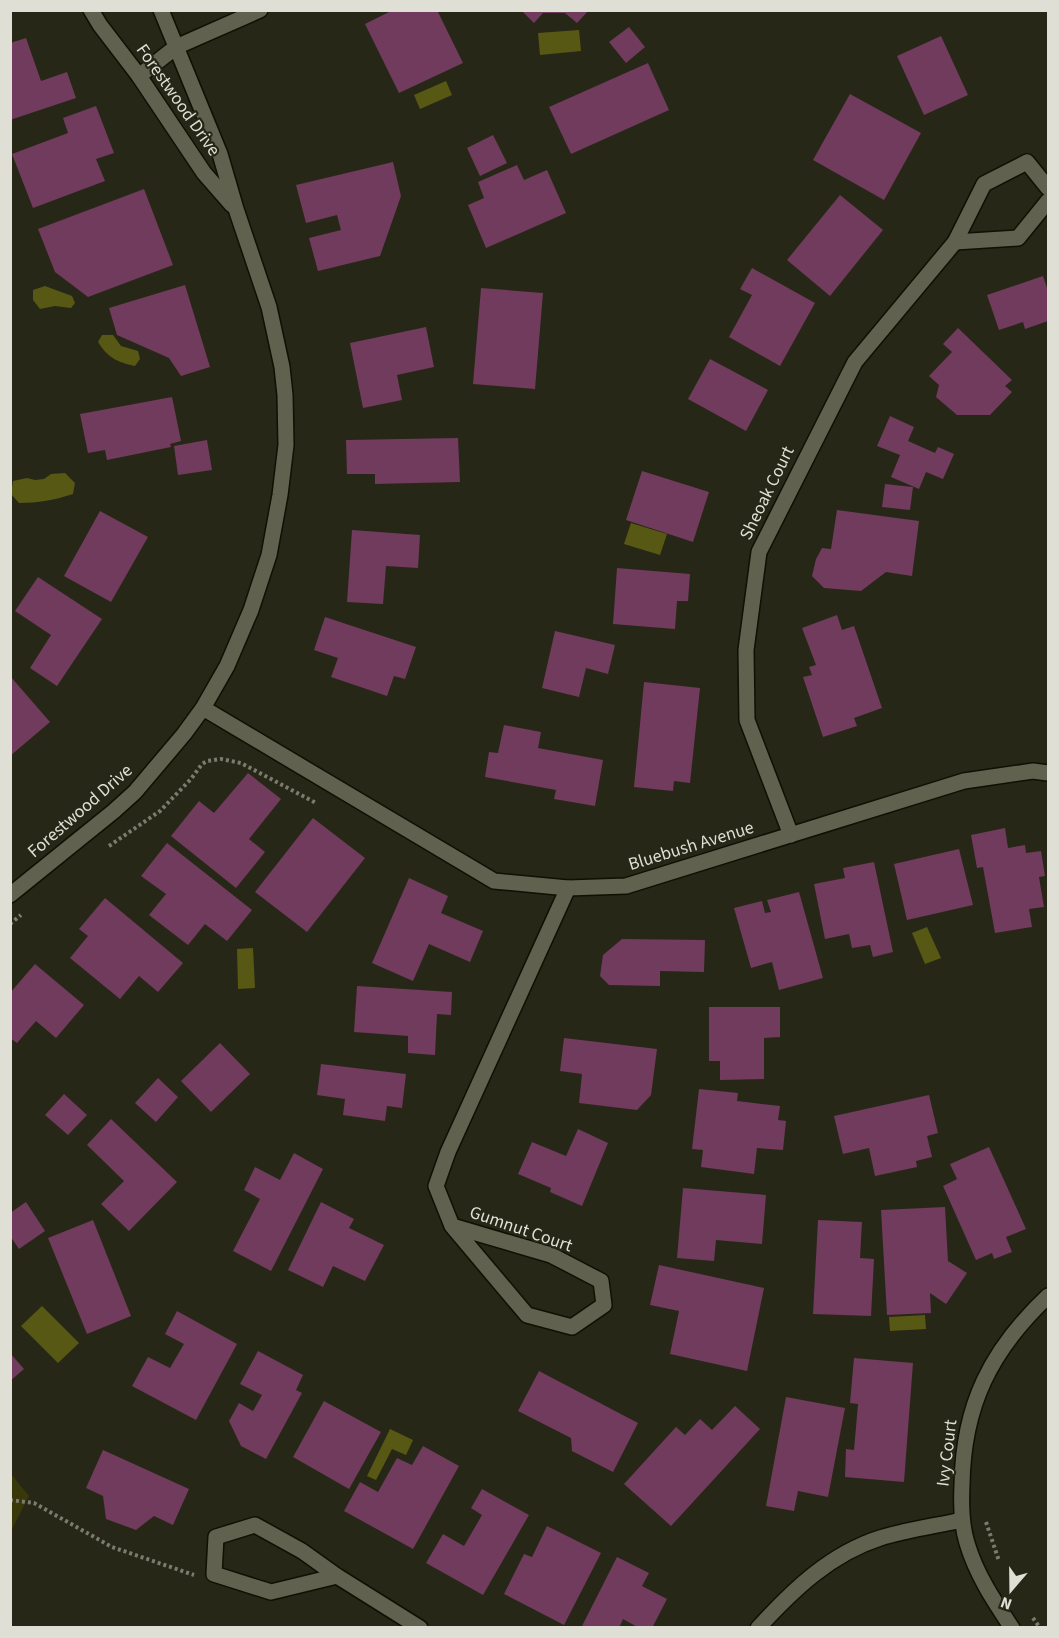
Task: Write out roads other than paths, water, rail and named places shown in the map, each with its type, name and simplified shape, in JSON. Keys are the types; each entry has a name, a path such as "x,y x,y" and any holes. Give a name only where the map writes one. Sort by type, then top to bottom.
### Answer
{"street":[{"name":"Forestwood Drive","path":"92,10 100,25 139,76 204,173 236,209"},
{"name":"Forestwood Drive","path":"10,895 135,792 203,708 238,642 261,580 275,525 286,445 285,395 277,342 266,297 220,154 161,10"},
{"path":"139,76 176,47 260,10"},
{"name":"Sheoak Court","path":"791,835 747,720 746,650 759,552 855,362 955,242 984,184 1027,162 1048,188"},
{"path":"955,242 1018,238 1048,201"},
{"name":"Bluebush Avenue","path":"203,708 494,881 568,888 626,886 964,781 1033,771 1048,773"},
{"name":"Gumnut Court","path":"452,1226 551,1256 601,1281 604,1305 572,1327 526,1315 452,1226 436,1186 448,1152 568,888"},
{"name":"Ivy Court","path":"1012,1628 991,1596 966,1542 962,1520 964,1446 969,1421 991,1364 1025,1319 1048,1296"},
{"path":"758,1628 801,1584 839,1556 879,1538 962,1520"},
{"path":"337,1576 271,1592 214,1574 216,1537 255,1525 302,1551 337,1576 420,1628"}]}
